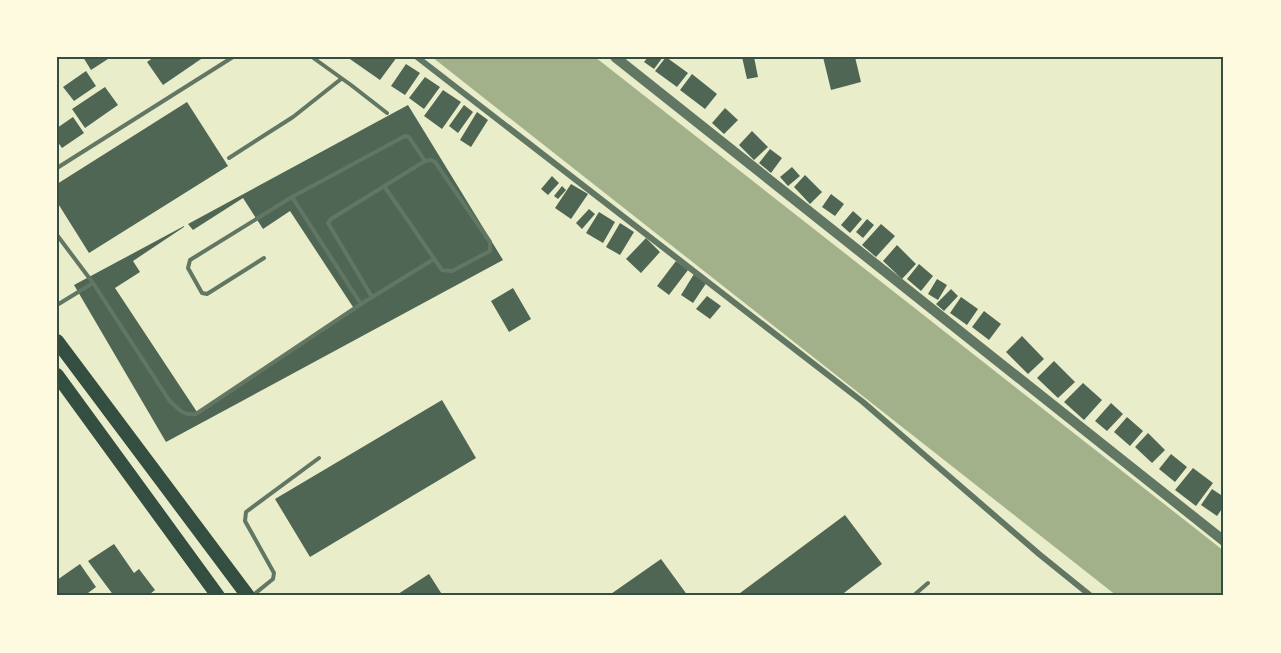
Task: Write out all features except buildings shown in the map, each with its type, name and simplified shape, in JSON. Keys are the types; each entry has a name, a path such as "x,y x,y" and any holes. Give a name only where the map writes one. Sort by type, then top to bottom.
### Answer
{"main road":[{"path":"57,341 250,596"},
{"path":"57,375 218,596"}],"street":[{"path":"417,57 863,402 1091,596"},
{"path":"615,57 1224,541"}],"lane":[{"path":"57,168 233,57"},
{"path":"312,57 387,113"},
{"path":"229,158 293,117 341,79"},
{"path":"264,258 207,294 202,293 188,268 190,260 292,197 405,136 409,137 424,161"},
{"path":"372,297 328,223 331,219 424,161 435,162 491,245 490,251 452,271 442,270 384,186"},
{"path":"292,197 361,304"},
{"path":"57,235 93,283 170,400 181,412 189,416 196,414 361,304 435,259"},
{"path":"57,305 93,283"},
{"path":"250,596 273,579 274,573 245,521 246,512 319,458"},
{"path":"912,596 928,583"}],"shaded area":[{"path":"432,57 595,57 1224,551 1224,596 1117,596"}]}
